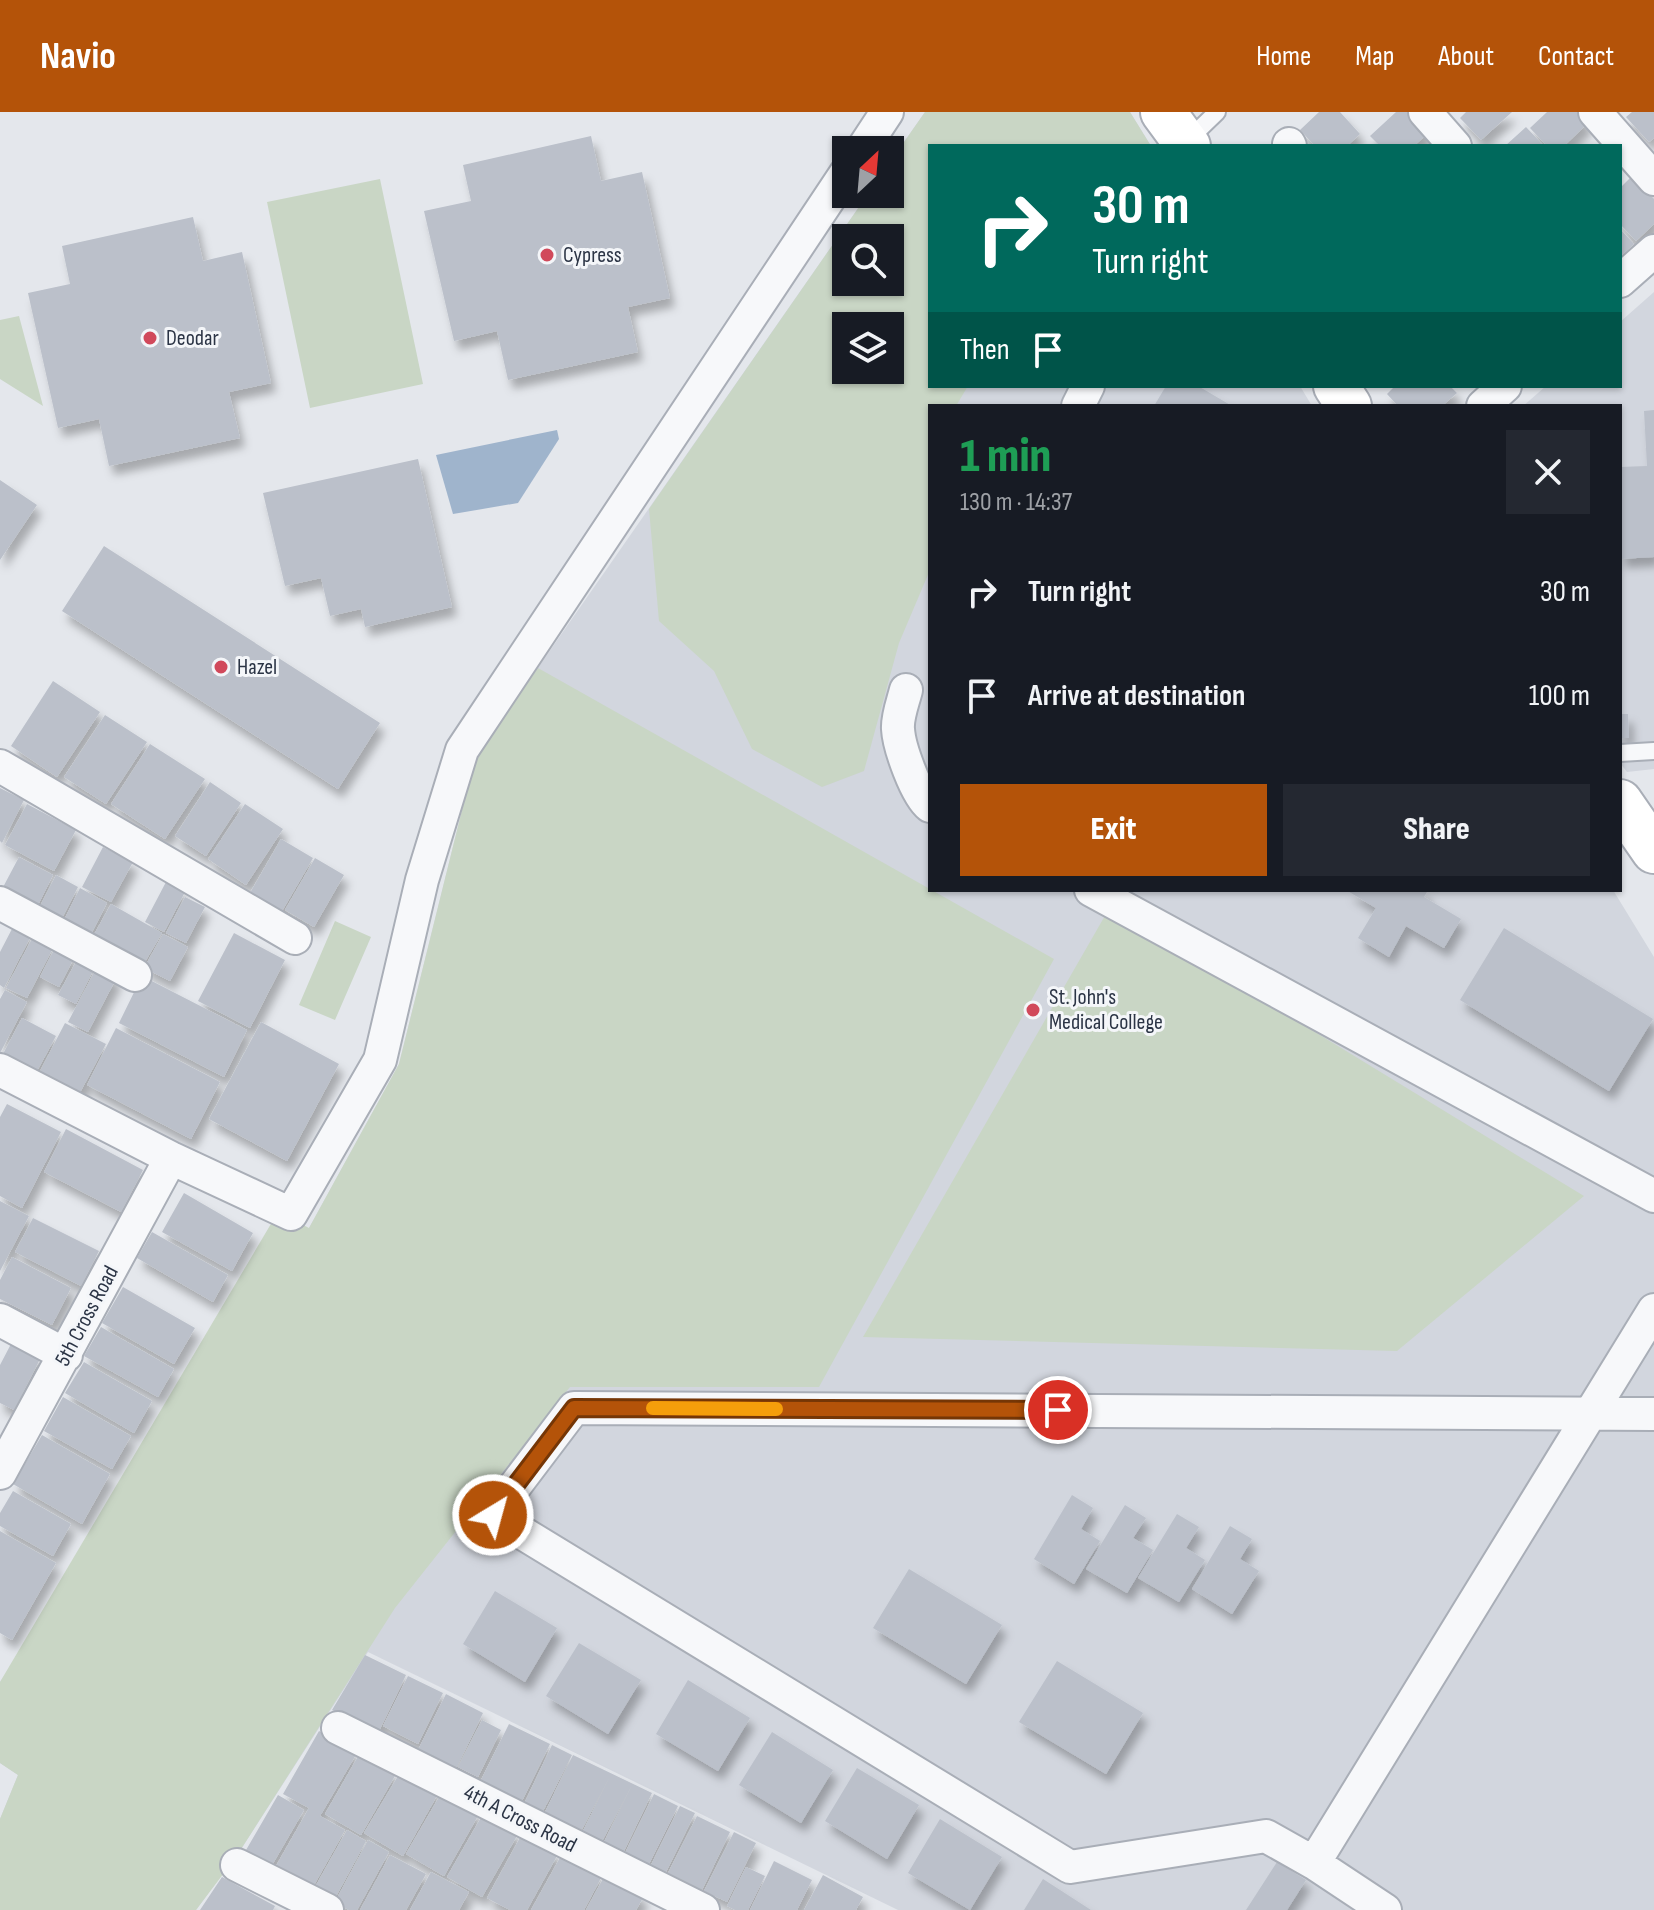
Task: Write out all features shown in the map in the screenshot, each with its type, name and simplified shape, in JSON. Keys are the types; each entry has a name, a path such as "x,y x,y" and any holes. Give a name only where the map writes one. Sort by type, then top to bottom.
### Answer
{"main road":[{"path":"1622,805 1654,851"}],"street":[{"path":"871,136 887,112"},
{"path":"1425,112 1453,144"},
{"path":"1595,112 1654,179"},
{"path":"0,1070 171,1158 291,1214 380,1060 422,880 462,750 832,194"},
{"path":"1622,279 1654,251"},
{"path":"1485,404 1503,388"},
{"path":"906,690 898,728 910,771 928,804"},
{"path":"0,766 295,938"},
{"path":"1095,892 1654,1196"},
{"path":"0,903 135,975"},
{"name":"5th Cross Road","path":"0,1473 171,1158"},
{"path":"1314,1863 1654,1310"},
{"path":"0,1320 66,1355"},
{"path":"1385,1910 1314,1863 1266,1836 1070,1867 493,1515 574,1408 1654,1414"},
{"name":"4th A Cross Road","path":"338,1728 703,1910"},
{"path":"237,1865 327,1910"}],"lane":[{"path":"1179,133 1217,112"},
{"path":"1622,753 1654,751"}],"shaded area":[{"name":"St. John's Medical College","path":"925,112 1130,112 1150,144 928,144 928,388 1301,388 1311,404 928,404 928,892 1614,892 1654,957 1654,1910 898,1910 368,1652 243,1846 196,1910 0,1910 0,1819 18,1775 0,1763 0,1682 309,1228 399,1064 475,758 832,246 832,296 904,296 904,224 847,224 858,208 904,208 904,142"},
{"path":"1654,292 1654,769 1627,772 1622,766 1622,404 1525,404 1544,388 1622,388 1622,320"}],"green space":[{"path":"925,112 1130,112 1150,144 928,144 928,388 967,388 957,404 928,404 928,575 899,643 864,771 822,787 752,749 714,671 659,621 649,509 832,246 832,296 904,296 904,224 847,224 858,208 904,208 904,142"},
{"path":"380,179 423,384 310,408 267,202"},
{"path":"19,316 43,406 0,379 0,320"},
{"path":"538,668 928,888 928,892 935,892 1054,959 819,1387 570,1387 395,1608 236,1857 196,1910 0,1910 0,1819 18,1775 0,1763 0,1682 278,1212 309,1228 399,1064 475,758"},
{"path":"1110,907 1584,1196 1397,1351 863,1337"},
{"path":"335,921 371,937 335,1020 299,1005"}],"water":[{"path":"557,430 559,439 518,503 453,514 436,455"}],"building":[{"path":"1319,112 1340,112 1360,134 1349,144 1313,144 1300,130"},
{"path":"1396,112 1410,112 1429,132 1416,144 1378,144 1370,136"},
{"path":"1466,112 1512,112 1481,140 1460,118"},
{"path":"1547,112 1578,112 1588,123 1566,144 1545,144 1530,128"},
{"path":"1632,112 1654,112 1654,138 1649,142 1626,117"},
{"path":"1526,127 1542,144 1507,144"},
{"name":"Cypress","path":"591,136 601,181 642,172 670,298 628,307 638,352 508,380 497,331 454,341 424,211 471,201 463,165"},
{"path":"1632,176 1654,199 1654,224 1636,241 1622,226 1622,186"},
{"name":"Deodar","path":"193,217 203,261 242,252 271,383 229,392 240,438 109,466 99,419 58,428 28,293 70,284 62,246"},
{"path":"1622,231 1634,244 1622,255"},
{"path":"1165,388 1201,388 1229,404 1155,404"},
{"path":"1393,388 1452,388 1457,393 1444,404 1396,404 1387,394"},
{"path":"1654,410 1654,557 1622,559 1622,467 1647,466 1644,411"},
{"path":"418,459 452,607 365,627 361,609 330,616 321,578 285,586 263,493"},
{"path":"0,480 37,505 0,560"},
{"name":"Hazel","path":"104,546 380,723 338,789 62,611"},
{"path":"53,681 100,712 57,777 11,746"},
{"path":"1622,714 1628,714 1629,738 1622,738"},
{"path":"105,715 147,742 106,804 64,777"},
{"path":"150,744 205,779 165,839 111,804"},
{"path":"210,782 241,803 206,856 175,836"},
{"path":"0,788 24,800 2,843 0,841"},
{"path":"27,804 76,830 54,871 5,845"},
{"path":"245,804 283,829 246,885 208,859"},
{"path":"281,839 313,858 282,911 250,893"},
{"path":"103,847 133,862 111,902 82,887"},
{"path":"19,857 53,875 36,909 1,891"},
{"path":"315,858 344,875 314,927 285,910"},
{"path":"56,875 78,887 60,922 38,910"},
{"path":"166,882 185,892 164,932 145,922"},
{"path":"80,888 107,903 89,938 62,924"},
{"path":"1349,892 1427,892 1424,897 1461,919 1444,948 1406,926 1389,957 1358,938 1376,908"},
{"path":"185,897 205,907 186,943 166,933"},
{"path":"111,904 162,933 142,967 92,938"},
{"path":"14,925 32,934 4,988 0,985 0,952"},
{"path":"1504,928 1653,1019 1609,1091 1460,1000"},
{"path":"234,933 285,960 250,1028 198,1001"},
{"path":"163,934 188,947 170,981 144,968"},
{"path":"34,935 54,946 27,998 6,988"},
{"path":"56,946 75,956 59,987 40,977"},
{"path":"78,958 95,967 76,1004 58,995"},
{"path":"97,967 117,977 88,1032 68,1022"},
{"path":"142,976 247,1030 224,1077 119,1023"},
{"path":"5,990 27,1002 0,1053 0,999"},
{"path":"22,1018 56,1036 37,1071 3,1054"},
{"path":"261,1022 339,1064 287,1161 209,1119"},
{"path":"65,1023 106,1044 77,1098 37,1077"},
{"path":"116,1028 220,1082 191,1139 87,1085"},
{"path":"7,1104 61,1132 22,1208 0,1196 0,1117"},
{"path":"66,1129 143,1170 121,1212 44,1172"},
{"path":"184,1193 253,1233 232,1271 162,1232"},
{"path":"0,1201 29,1216 0,1271"},
{"path":"33,1218 99,1251 81,1286 15,1252"},
{"path":"152,1232 228,1275 213,1302 137,1258"},
{"path":"12,1257 71,1288 52,1325 0,1299 0,1280"},
{"path":"123,1287 195,1328 174,1364 102,1323"},
{"path":"101,1327 174,1369 158,1397 84,1356"},
{"path":"11,1344 40,1359 14,1410 0,1403 0,1365"},
{"path":"84,1362 152,1401 134,1433 65,1393"},
{"path":"63,1397 131,1436 112,1469 44,1431"},
{"path":"42,1435 110,1474 82,1524 13,1484"},
{"path":"13,1491 71,1524 53,1556 0,1526 0,1513"},
{"path":"1072,1495 1093,1508 1081,1529 1100,1541 1074,1584 1034,1559"},
{"path":"1125,1505 1146,1518 1133,1538 1153,1550 1127,1593 1086,1569"},
{"path":"1177,1514 1199,1527 1186,1548 1205,1560 1179,1602 1138,1578"},
{"path":"1230,1526 1252,1539 1240,1559 1259,1571 1232,1614 1192,1589"},
{"path":"0,1531 56,1563 12,1640 0,1633"},
{"path":"909,1569 1002,1625 966,1684 873,1628"},
{"path":"495,1591 557,1628 525,1682 463,1644"},
{"path":"579,1643 641,1680 608,1734 546,1696"},
{"path":"365,1655 406,1675 378,1733 332,1710"},
{"path":"1057,1661 1143,1713 1106,1774 1019,1722"},
{"path":"408,1676 443,1693 418,1744 383,1726"},
{"path":"688,1680 750,1718 718,1771 656,1734"},
{"path":"446,1694 483,1713 455,1771 417,1752"},
{"path":"482,1720 501,1730 478,1777 458,1767"},
{"path":"509,1724 550,1744 521,1803 481,1780"},
{"path":"319,1731 357,1753 320,1816 345,1830 309,1894 272,1873 309,1808 283,1794"},
{"path":"772,1732 833,1770 801,1823 739,1785"},
{"path":"552,1745 572,1755 542,1813 524,1804"},
{"path":"360,1753 396,1774 361,1835 325,1814"},
{"path":"573,1755 652,1793 623,1853 603,1844 631,1787 601,1843 582,1833 609,1778 580,1833 544,1814"},
{"path":"857,1768 919,1805 887,1859 825,1821"},
{"path":"401,1771 439,1792 403,1856 364,1833"},
{"path":"442,1792 479,1814 444,1876 406,1854"},
{"path":"654,1794 678,1806 649,1864 625,1853"},
{"path":"278,1795 304,1810 268,1872 242,1857"},
{"path":"680,1806 695,1813 666,1872 651,1865"},
{"path":"483,1814 518,1834 482,1897 447,1877"},
{"path":"697,1816 730,1832 702,1890 668,1873"},
{"path":"940,1819 1002,1857 970,1910 908,1873"},
{"path":"347,1830 366,1841 334,1900 314,1889"},
{"path":"734,1832 756,1843 727,1902 704,1891"},
{"path":"522,1834 558,1854 527,1910 510,1910 487,1898"},
{"path":"368,1840 389,1852 357,1910 349,1910 335,1902"},
{"path":"562,1854 602,1876 584,1910 531,1910"},
{"path":"390,1855 426,1874 406,1910 360,1910"},
{"path":"774,1861 812,1880 797,1910 750,1910"},
{"path":"1277,1862 1306,1880 1287,1910 1246,1910"},
{"path":"746,1867 765,1876 748,1910 735,1910 727,1906"},
{"path":"431,1872 469,1892 459,1910 410,1910"},
{"path":"605,1875 644,1896 636,1910 586,1910"},
{"path":"823,1875 863,1897 856,1910 804,1910"},
{"path":"222,1877 275,1906 273,1910 200,1910"},
{"path":"1043,1879 1091,1910 1024,1910"}],"slow traffic":[{"path":"653,1408 776,1409"}],"place":[{"name":"Cypress","path":"547,255"},
{"name":"Deodar","path":"150,338"},
{"name":"Hazel","path":"221,667"},
{"name":"St. John's Medical College","path":"1033,1010"}],"route":[{"path":"493,1515 574,1408 1058,1410"}]}
